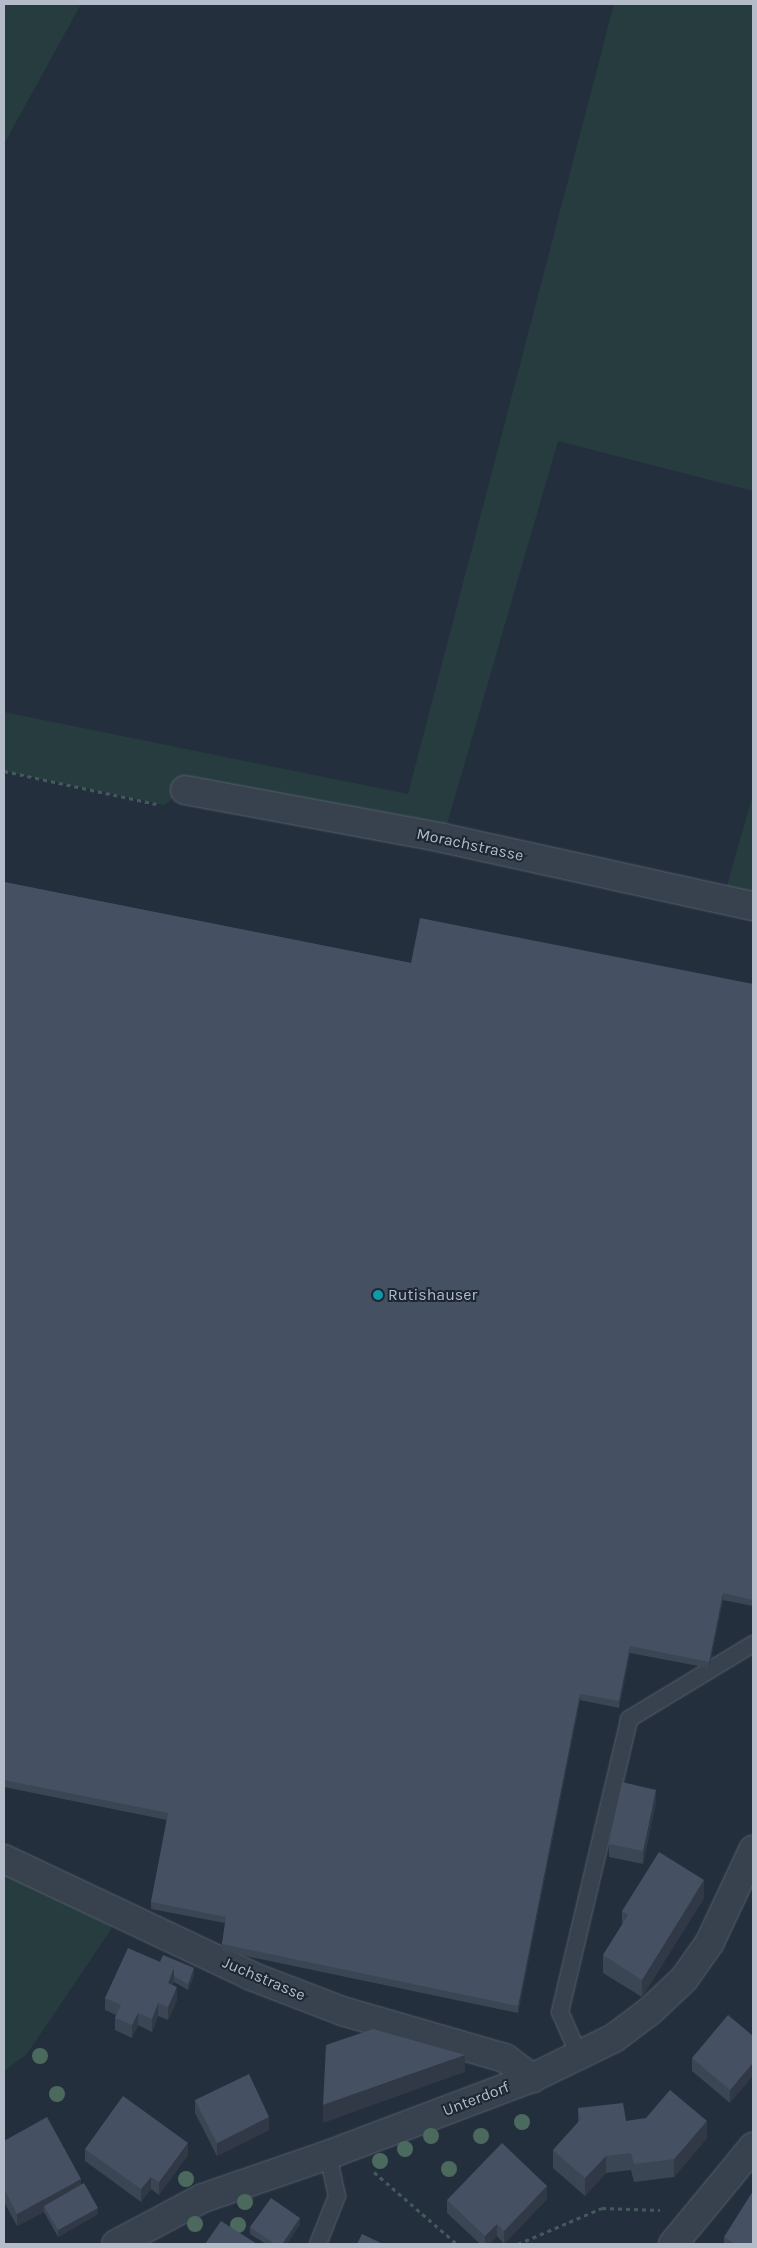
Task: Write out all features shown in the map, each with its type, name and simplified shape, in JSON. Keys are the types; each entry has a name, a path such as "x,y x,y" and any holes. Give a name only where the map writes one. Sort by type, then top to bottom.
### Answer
{"street":[{"name":"Morachstrasse","path":"185,790 443,838 753,906"},
{"name":"Unterdorf","path":"116,2244 202,2198 328,2156 532,2078 614,2038 650,2011 684,1979 710,1942 753,1850"},
{"name":"Juchstrasse","path":"4,1859 250,1976 342,2011 505,2058 532,2078"},
{"path":"673,2244 753,2147"}],"lane":[{"path":"579,2055 560,2012 629,1719 753,1644"},
{"path":"318,2244 337,2196 328,2156"}],"path":[{"path":"4,771 164,805 185,790"},
{"path":"355,2145 365,2164 457,2244"},
{"path":"518,2244 602,2208 666,2210"}],"green space":[{"path":"4,4 81,4 4,144"},
{"path":"614,4 753,4 753,491 558,441 443,838 185,790 164,805 4,771 4,712 408,794"},
{"path":"753,794 753,906 723,900"},
{"path":"4,1859 122,1913 27,2054 4,2071"}],"building":[{"name":"Rutishauser","path":"4,882 411,963 420,918 753,984 753,1600 723,1593 709,1662 630,1646 619,1701 580,1694 518,2006 222,1944 226,1917 151,1902 168,1813 4,1780"},
{"path":"622,1782 656,1790 643,1851 609,1844"},
{"path":"659,1852 704,1880 642,1980 603,1955 628,1915 622,1911"},
{"path":"128,1948 174,1968 168,1983 177,1987 168,2007 158,2003 152,2019 138,2013 132,2025 115,2018 121,2005 105,1998"},
{"path":"163,1955 194,1968 188,1984 174,1976 174,1968 160,1962"},
{"path":"728,2015 753,2036 753,2063 730,2090 692,2058"},
{"path":"373,2029 465,2055 323,2105 326,2045"},
{"path":"249,2074 269,2117 217,2143 195,2100"},
{"path":"670,2090 707,2121 674,2159 634,2164 631,2153 606,2156 585,2178 553,2150 580,2120 578,2108 623,2103 626,2121 646,2118"},
{"path":"123,2096 188,2143 159,2182 151,2177 141,2189 85,2149"},
{"path":"47,2117 81,2179 17,2214 4,2189 4,2141"},
{"path":"502,2143 547,2186 504,2231 497,2224 485,2236 447,2200"},
{"path":"84,2183 98,2208 58,2230 44,2206"},
{"path":"753,2191 753,2244 735,2244 724,2237"},
{"path":"271,2198 300,2218 282,2244 275,2244 250,2227"},
{"path":"221,2221 257,2244 205,2244"},
{"path":"362,2234 383,2244 357,2244"}],"place":[{"name":"Rutishauser","path":"378,1295"}]}
